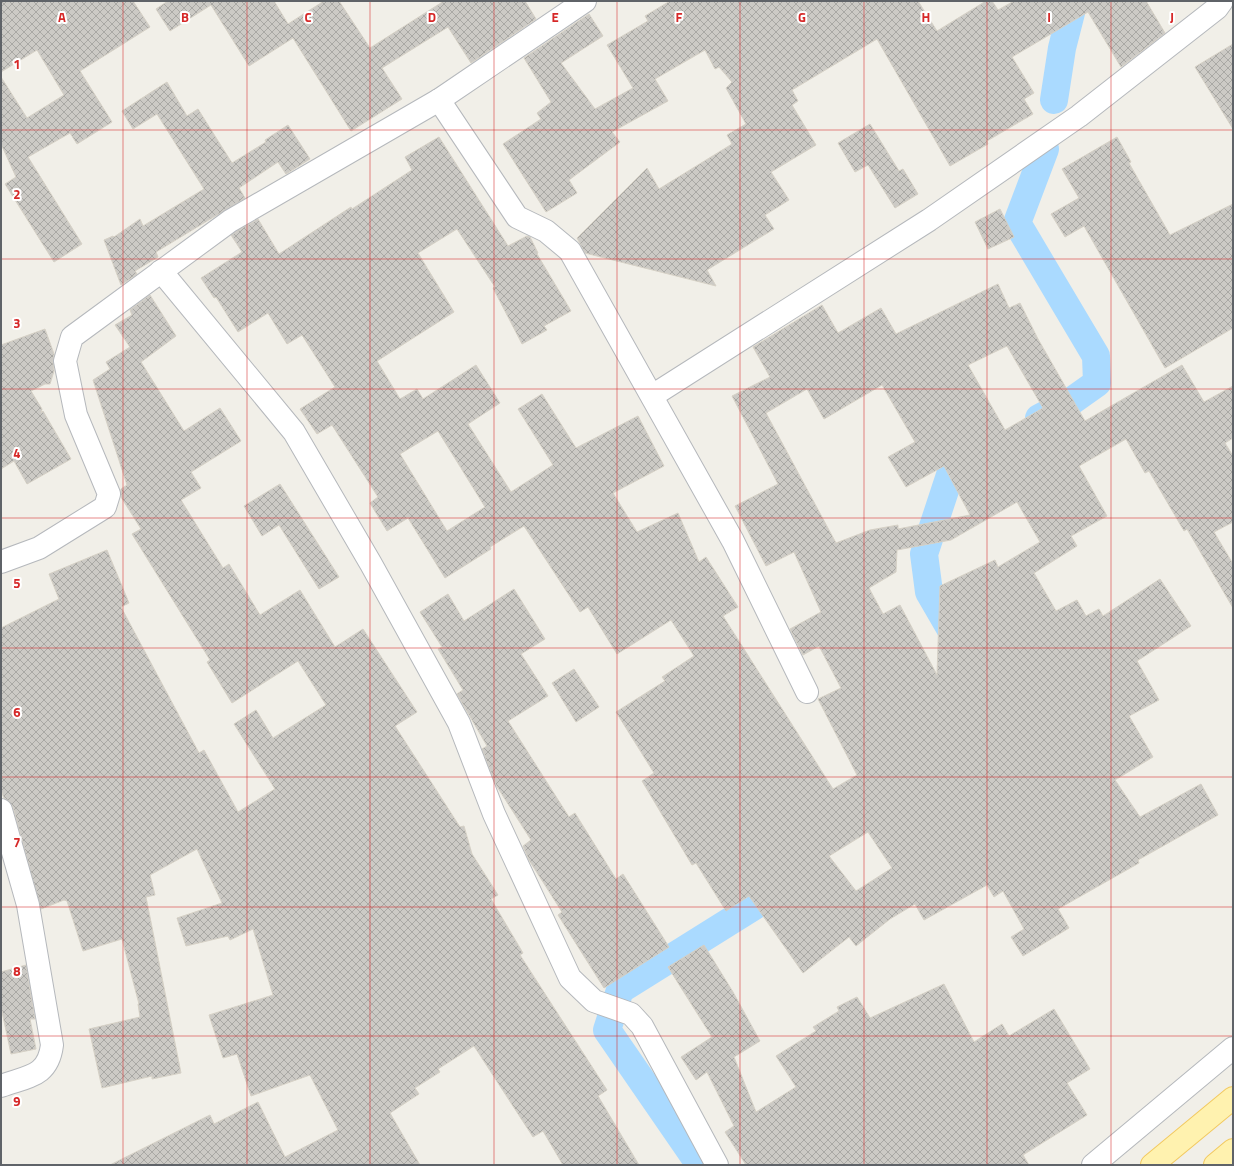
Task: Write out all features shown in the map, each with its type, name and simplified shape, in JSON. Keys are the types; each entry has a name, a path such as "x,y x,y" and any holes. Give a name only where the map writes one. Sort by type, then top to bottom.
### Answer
{"main road":[{"path":"1152,1165 1233,1098"},
{"path":"1215,1165 1233,1150"}],"street":[{"path":"1,562 39,548 105,507 108,494 76,415 65,361 72,338 230,221 439,100 585,1"},
{"path":"652,396 929,220 1079,116 1217,8 1222,1"},
{"path":"439,100 517,217 546,231 570,251 733,541 807,692"},
{"path":"161,271 294,432 371,564 459,722 494,814 570,978 594,1001 632,1014 642,1026 717,1165"},
{"path":"1,810 28,906 52,1045 50,1059 41,1071 1,1086"},
{"path":"1093,1165 1233,1048"}],"building":[{"path":"1,1 133,1 150,27 80,71 112,122 77,144 70,133 28,157 82,244 54,262 5,184 16,177 1,144 1,77 27,118 64,95 37,50 1,72"},
{"path":"168,1 274,1 288,24 324,1 339,1 370,48 444,1 525,1 536,19 471,63 448,27 382,68 402,99 351,131 293,38 249,66 211,5 170,31 156,9"},
{"path":"670,1 918,1 937,31 986,1 992,1 998,10 1014,1 1146,1 1165,33 1121,67 1088,12 1012,57 1034,93 1024,99 1033,114 987,141 988,144 950,166 877,39 792,90 798,101 792,105 816,145 771,172 789,200 765,215 774,229 707,270 716,286 585,253 577,238 647,168 659,189 732,144 727,135 746,124 726,88 732,82 719,67 715,69 705,50 655,79 668,101 612,132 620,142 569,180 577,193 546,212 503,144 541,119 537,113 551,102 524,58 589,14 603,36 561,63 595,109 633,88 607,45 648,21 645,16"},
{"path":"1233,44 1233,129 1195,67"},
{"path":"167,82 187,116 198,109 232,163 266,142 265,140 288,125 310,159 286,174 278,162 239,188 245,198 156,252 158,257 135,271 137,274 121,285 104,240 113,236 114,237 140,219 143,226 204,189 157,114 133,129 122,111"},
{"path":"870,124 899,171 903,169 918,194 895,208 868,165 855,172 838,143"},
{"path":"439,137 508,246 527,236 530,237 538,253 537,254 571,311 544,326 547,330 522,344 493,288 495,287 457,229 418,253 454,312 377,361 400,399 417,389 423,399 476,365 500,403 468,424 511,492 553,465 518,409 542,394 576,448 638,416 664,466 613,493 637,532 678,513 699,562 706,557 738,607 723,616 833,789 857,775 818,699 841,688 819,646 803,655 790,629 821,612 794,552 766,566 735,506 778,484 732,396 770,377 753,347 822,305 838,333 881,308 896,334 998,284 1009,308 1020,303 1038,339 1085,421 1182,365 1204,402 1233,386 1233,438 1225,443 1233,456 1233,522 1214,532 1233,564 1233,608 1187,529 1184,531 1149,471 1145,473 1126,439 1079,466 1107,516 1071,536 1077,546 1034,573 1056,611 1077,600 1086,616 1099,609 1103,616 1160,579 1191,626 1137,661 1159,700 1129,716 1153,757 1115,780 1140,817 1201,784 1218,815 1138,860 1139,863 1058,909 1069,928 1023,956 1011,937 1024,929 1003,891 994,897 987,885 924,920 915,904 890,919 856,946 849,937 803,973 749,896 726,911 696,863 692,865 642,781 654,773 616,712 665,681 662,677 694,656 671,620 617,654 588,607 580,612 524,526 445,578 408,518 387,531 370,503 378,497 332,425 317,434 300,409 335,387 302,335 287,344 268,313 238,332 216,297 214,298 201,278 242,252 231,235 237,231 258,219 279,254 351,207 352,209 412,170 405,157","holes":["1007,346 1043,408 1005,430 968,365","882,385 915,442 888,457 906,487 944,466 970,515 898,529 898,525 870,530 836,543 766,413 807,389 824,419","438,431 485,507 447,531 400,454","1017,502 1040,542 998,567 995,560 940,586 937,675 900,605 883,614 869,588 896,572 897,550 951,540","868,832 892,868 856,891 829,856"]},
{"path":"1117,137 1131,162 1129,163 1170,235 1233,204 1233,328 1165,368 1084,226 1065,237 1051,214 1079,198 1062,169"},
{"path":"1000,209 1014,237 988,249 975,222"},
{"path":"150,295 176,336 141,362 184,431 220,408 241,441 191,472 201,488 181,500 223,568 229,564 260,615 300,590 335,647 363,629 417,712 395,726 460,827 464,826 472,854 498,895 491,899 523,953 520,955 607,1090 598,1096 639,1165 563,1165 543,1131 533,1137 474,1046 438,1069 440,1072 415,1088 419,1094 390,1113 420,1165 110,1165 210,1115 214,1124 258,1102 285,1157 338,1130 310,1075 251,1096 237,1054 223,1058 209,1015 273,995 253,929 230,940 228,936 186,946 177,918 222,903 197,849 150,875 155,895 146,897 181,1073 152,1079 152,1076 102,1088 89,1029 140,1017 139,1004 122,939 83,951 67,901 64,900 41,909 13,807 9,801 4,798 1,790 1,628 59,599 49,574 107,550 129,603 121,607 199,753 204,750 238,812 275,789 234,724 256,710 273,738 326,705 298,661 232,703 207,662 210,660 132,534 141,529 121,497 121,489 127,485 93,380 110,369 106,362 130,347 115,325 132,315 130,310"},
{"path":"45,329 54,354 54,371 50,384 45,384 31,391 42,409 41,413 43,411 71,459 27,484 14,461 1,469 1,345"},
{"path":"280,484 339,577 319,589 279,525 262,536 244,506"},
{"path":"514,589 545,639 521,654 548,696 508,721 569,817 575,813 616,879 623,874 669,947 604,988 558,915 562,912 529,860 523,846 531,840 496,785 482,749 487,746 457,694 463,690 438,649 442,647 420,612 448,594 464,621"},
{"path":"574,669 599,707 576,722 552,683"},
{"path":"704,945 733,992 760,1041 734,1057 756,1112 796,1087 776,1056 816,1031 813,1027 839,1011 837,1007 857,997 870,1018 944,984 974,1042 1002,1024 1009,1036 1054,1009 1090,1069 1067,1083 1087,1115 1023,1155 1029,1165 746,1165 725,1132 734,1126 707,1072 696,1080 681,1057 712,1037 668,967"},
{"path":"26,965 35,1019 30,1019 36,1049 11,1054 1,1007 1,972"}],"waterway":[{"path":"1054,100 1062,48 1074,1"},
{"path":"1039,418 1073,400 1097,383 1096,356 1017,223 1045,149"},
{"path":"958,642 929,592 924,554 954,463 976,452"},
{"path":"700,1165 607,1030 620,990 788,885"}]}
